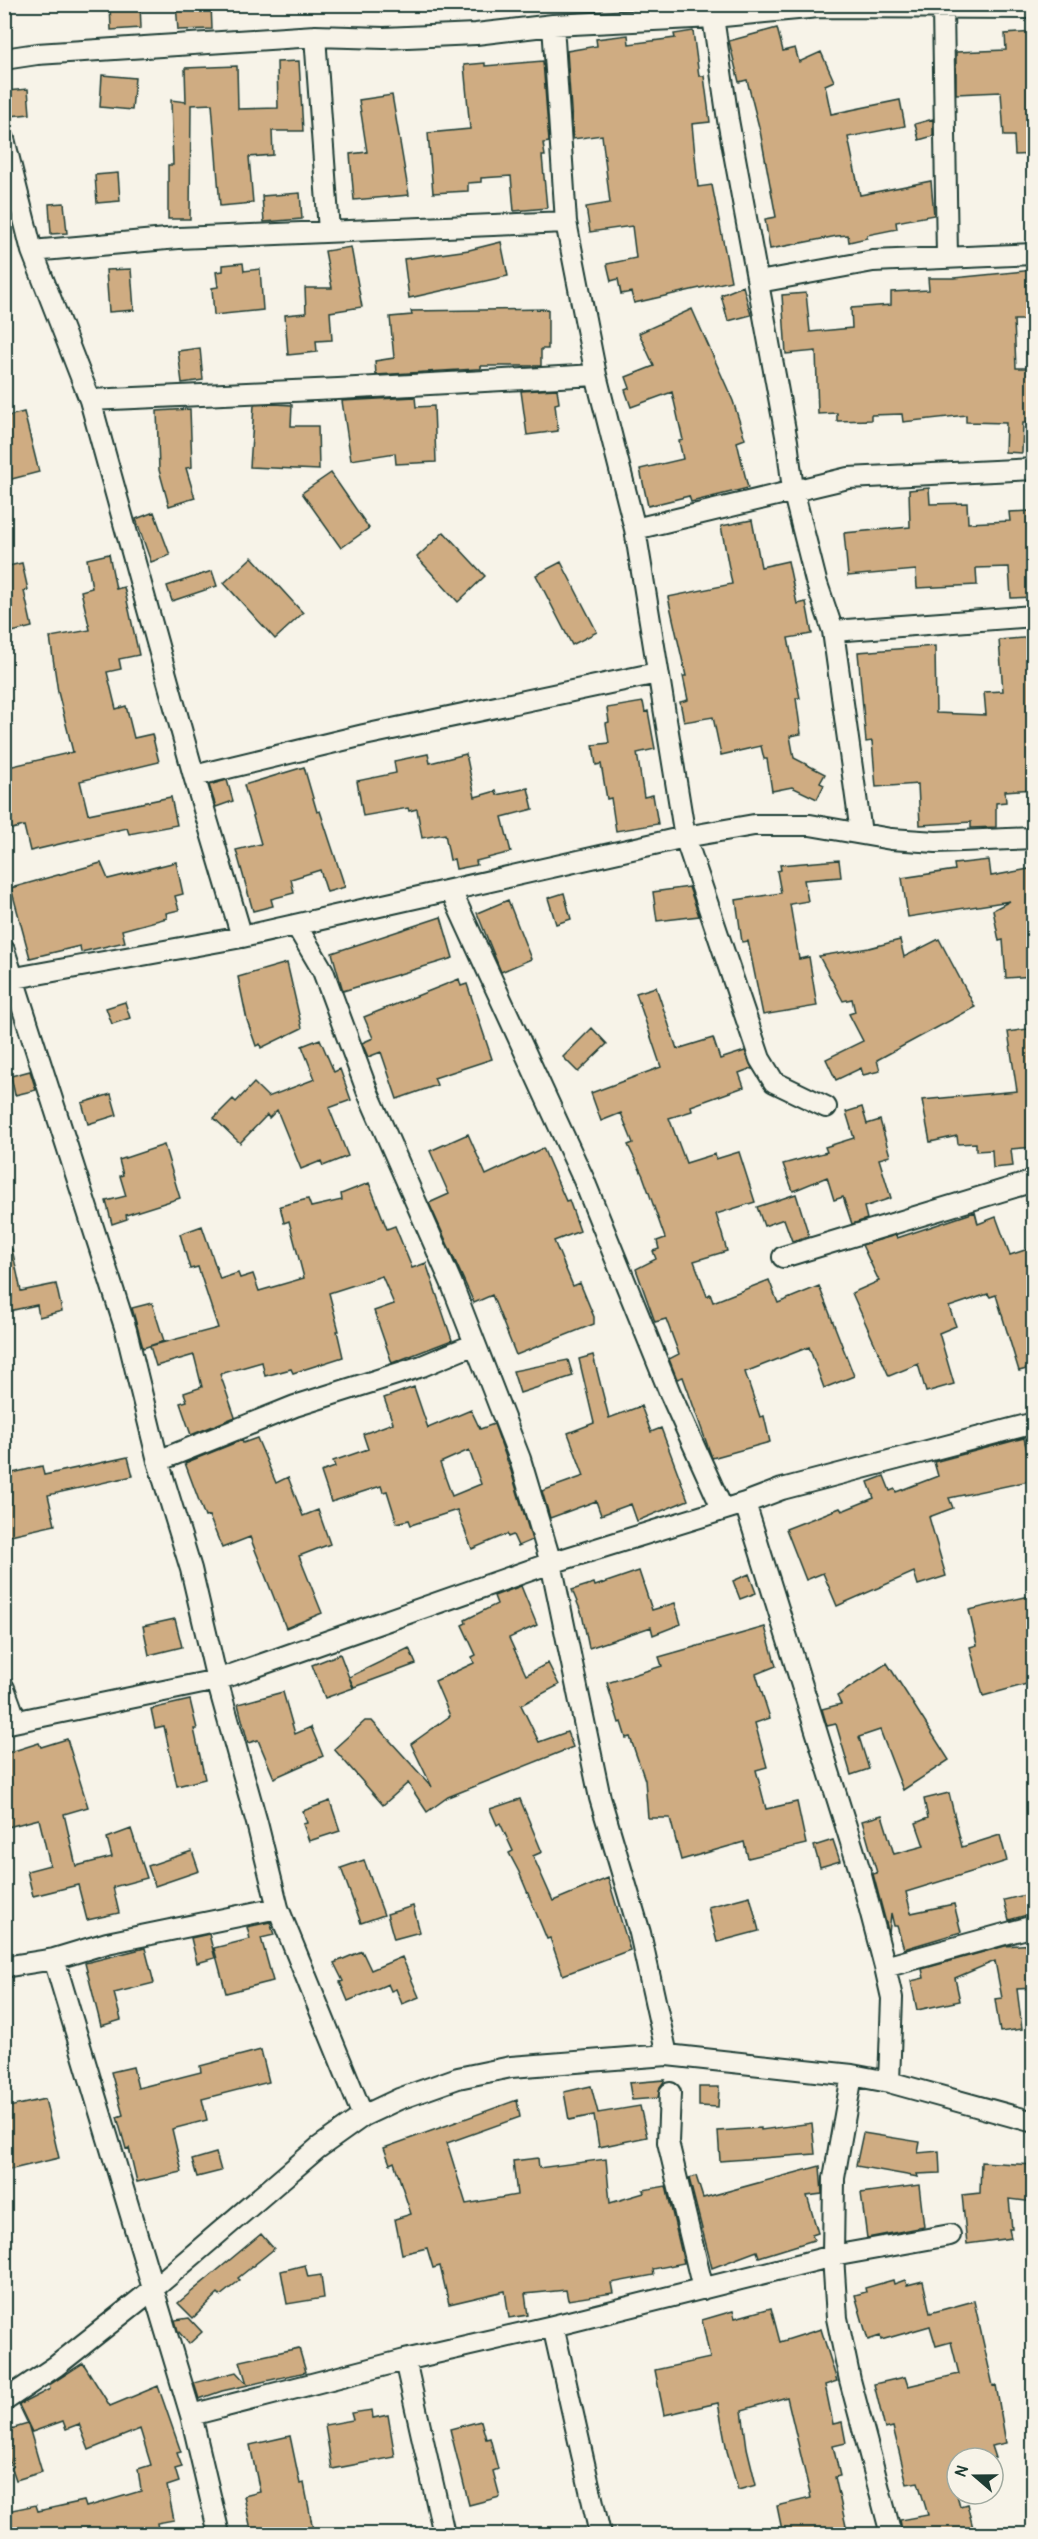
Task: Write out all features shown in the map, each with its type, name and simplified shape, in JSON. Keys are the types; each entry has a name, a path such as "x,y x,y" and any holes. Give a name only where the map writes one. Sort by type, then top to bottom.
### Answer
{"street":[{"path":"4,59 37,54 315,36 384,38 476,34 553,25 713,17 819,7 1034,8"},
{"path":"947,257 955,7"},
{"path":"713,17 728,120 787,441 793,490 816,581 833,631 861,833"},
{"path":"553,25 567,222 596,375 635,529 684,837 760,1059 774,1082 826,1107"},
{"path":"315,36 329,231"},
{"path":"5,143 32,251 90,400 194,776 242,937"},
{"path":"32,251 177,238 567,222"},
{"path":"759,282 873,261 1034,254"},
{"path":"90,400 596,375"},
{"path":"635,529 793,490 860,477 1034,469"},
{"path":"833,631 1034,616"},
{"path":"194,776 364,735 657,673"},
{"path":"8,979 242,937 684,837 754,825 810,825 891,839 936,842 1034,838"},
{"path":"451,891 583,1178 628,1294 697,1456 722,1508"},
{"path":"296,925 323,971 368,1093 451,1282 520,1459 551,1563 595,1779 640,1933 667,2055"},
{"path":"4,950 8,979 126,1329 158,1461 170,1492 191,1569 278,1908 363,2116"},
{"path":"783,1257 1034,1181"},
{"path":"158,1461 295,1406 422,1366 475,1344"},
{"path":"4,1688 10,1723 218,1680 551,1563 722,1508 746,1503 803,1483 1034,1423"},
{"path":"746,1503 860,1868 885,1967 892,1998 889,2082"},
{"path":"4,1967 54,1959 107,1942 278,1908"},
{"path":"885,1967 1034,1926"},
{"path":"54,1959 191,2415 219,2535"},
{"path":"4,2401 56,2366 152,2290 318,2148 363,2116 399,2098 458,2078 511,2067 667,2055 852,2074 1034,2122"},
{"path":"852,2074 834,2178 833,2256 839,2328 850,2380 891,2535"},
{"path":"670,2093 668,2142 703,2289"},
{"path":"191,2415 405,2360 553,2326 833,2256 950,2235"},
{"path":"553,2326 600,2535"},
{"path":"405,2360 444,2535"}],"building":[{"path":"110,4 140,4 141,28 111,30"},
{"path":"176,4 211,4 212,29 178,30"},
{"path":"777,28 783,51 795,48 799,62 821,52 834,81 825,85 831,114 900,100 905,126 848,137 860,195 931,181 934,215 896,222 897,229 867,235 867,238 849,242 848,235 770,249 765,219 776,217 760,131 747,80 739,82 729,41"},
{"path":"693,31 699,76 704,76 710,122 692,124 698,187 712,185 731,281 634,303 631,292 621,294 618,279 611,281 607,264 636,258 632,226 590,232 586,207 610,203 602,135 573,139 567,51 597,46 596,39 628,35 629,44 675,38 674,34"},
{"path":"1034,32 1034,154 1015,155 1014,136 1004,136 1001,92 956,94 956,52 1006,50 1005,34"},
{"path":"299,61 303,131 272,131 273,155 249,157 253,203 220,206 212,104 191,105 190,219 168,219 168,165 173,165 171,100 186,102 185,68 237,66 238,109 278,108 277,62"},
{"path":"543,61 549,142 543,143 545,156 542,156 547,208 514,211 511,176 481,178 481,182 468,183 468,191 433,193 428,133 470,129 464,65 485,63 485,66"},
{"path":"102,75 135,78 132,110 100,107"},
{"path":"28,89 30,114 10,116 7,91"},
{"path":"392,95 409,195 354,200 350,154 367,152 359,100"},
{"path":"933,119 933,136 919,140 915,124"},
{"path":"118,173 120,201 97,203 95,175"},
{"path":"300,193 302,219 264,222 262,196"},
{"path":"64,203 67,233 51,234 49,204"},
{"path":"501,242 508,276 409,298 404,259 469,250"},
{"path":"351,247 362,307 330,312 332,340 316,341 317,352 288,355 285,315 306,313 305,288 332,288 325,251"},
{"path":"243,263 244,271 260,269 263,310 214,315 212,288 218,287 216,272 223,271 223,265"},
{"path":"131,269 134,310 109,312 106,270"},
{"path":"1034,270 1034,320 1014,320 1016,368 1034,368 1033,423 1023,423 1022,453 1005,452 1006,423 966,422 966,415 903,422 902,414 871,415 871,420 837,421 837,413 818,414 816,351 786,354 782,295 806,293 810,332 852,328 851,308 891,305 891,292 929,290 928,278 954,278"},
{"path":"743,286 751,315 728,321 721,295"},
{"path":"548,309 548,349 541,349 541,366 481,366 481,369 376,375 375,361 394,358 390,317 412,315 411,311"},
{"path":"692,309 733,401 745,439 737,442 748,488 691,502 689,496 648,506 640,469 683,459 679,441 683,440 672,392 631,407 625,390 630,388 626,377 654,366 639,333"},
{"path":"200,348 203,380 182,383 178,351"},
{"path":"557,389 559,403 555,404 558,431 527,435 521,391"},
{"path":"415,397 416,407 434,406 436,462 396,464 395,453 351,460 342,401"},
{"path":"254,405 292,405 291,426 318,426 319,470 250,467"},
{"path":"190,409 192,467 186,468 195,498 169,506 159,470 157,411"},
{"path":"24,412 39,472 4,481 4,417"},
{"path":"331,473 369,528 341,548 302,493"},
{"path":"929,488 930,504 967,503 968,523 1010,521 1009,512 1031,511 1034,530 1034,597 1011,598 1009,567 976,568 977,585 917,588 916,570 848,576 844,533 910,527 909,490"},
{"path":"154,512 170,555 151,562 136,519"},
{"path":"752,520 761,567 788,561 797,604 806,602 812,634 788,638 800,698 796,698 801,734 790,736 794,758 825,774 820,783 824,785 817,799 792,787 772,791 767,759 764,759 761,746 721,755 713,717 684,722 680,702 688,700 683,676 686,676 668,597 732,584 721,526"},
{"path":"444,532 485,576 458,602 417,557"},
{"path":"109,554 116,589 124,587 139,655 119,659 121,669 107,672 116,709 126,706 134,738 152,734 159,762 80,781 88,814 171,797 177,825 129,834 127,828 30,851 24,826 4,831 4,768 73,752 58,692 50,637 90,630 81,591 92,588 87,559"},
{"path":"252,557 303,613 275,639 224,583"},
{"path":"561,562 597,632 572,645 536,575"},
{"path":"22,563 28,590 24,591 32,627 4,634 4,567"},
{"path":"212,571 217,586 172,601 167,586"},
{"path":"1034,637 1034,789 1005,791 1006,802 996,803 996,827 971,828 971,822 920,825 918,784 876,787 872,741 866,742 858,652 935,646 936,713 986,715 984,692 1003,691 999,640"},
{"path":"643,702 645,712 648,711 655,749 637,753 644,797 653,795 658,824 616,831 611,798 607,799 601,764 596,765 593,745 609,743 606,723 609,722 607,708"},
{"path":"428,754 430,763 466,754 475,797 496,791 497,795 528,788 533,809 502,817 511,852 476,861 477,865 456,869 454,859 450,860 445,834 422,838 417,809 409,811 408,808 363,816 357,781 396,773 394,761"},
{"path":"304,767 317,812 320,811 345,887 327,892 320,870 291,879 294,893 271,899 273,906 253,911 236,850 261,844 244,785"},
{"path":"227,780 233,801 216,807 209,785"},
{"path":"839,860 841,877 804,880 808,901 790,904 799,959 809,957 817,1006 763,1015 748,941 742,942 736,900 781,893 777,871 781,870 780,865"},
{"path":"989,860 991,876 1034,868 1034,976 1006,978 1003,940 999,941 993,910 1010,901 908,917 902,878 955,870 954,864"},
{"path":"176,862 183,894 175,896 179,910 166,913 167,918 122,930 125,942 81,952 80,946 30,958 11,888 101,863 108,879"},
{"path":"689,887 699,916 657,921 653,892"},
{"path":"564,893 571,919 556,924 548,898"},
{"path":"508,900 531,959 501,972 477,913"},
{"path":"441,917 453,958 343,991 332,953"},
{"path":"939,939 975,1007 877,1060 880,1071 863,1075 861,1068 836,1080 826,1059 863,1041 849,1014 855,1012 852,999 843,1001 819,956 869,948 900,940 904,957"},
{"path":"287,963 302,1028 261,1048 260,1044 256,1046 247,1020 238,977"},
{"path":"459,979 461,986 467,984 492,1059 434,1078 437,1085 397,1099 381,1052 368,1057 362,1043 373,1038 364,1017"},
{"path":"656,987 677,1049 713,1038 720,1059 745,1051 752,1068 739,1073 744,1087 691,1106 692,1111 669,1118 686,1163 715,1154 716,1159 739,1152 755,1202 716,1214 727,1251 694,1261 707,1296 710,1294 713,1302 769,1280 778,1303 819,1286 854,1376 824,1388 809,1347 745,1372 760,1417 764,1416 770,1442 712,1458 683,1377 677,1379 669,1359 679,1354 666,1319 655,1322 636,1269 656,1259 653,1251 659,1249 657,1241 665,1238 643,1176 628,1145 633,1143 621,1113 601,1121 591,1093 661,1067 636,993"},
{"path":"125,1002 130,1018 112,1024 106,1008"},
{"path":"592,1028 607,1044 578,1072 563,1057"},
{"path":"1034,1028 1034,1147 1011,1149 1013,1166 993,1168 992,1150 976,1151 976,1143 958,1144 957,1136 930,1142 922,1100 1017,1091 1008,1032"},
{"path":"320,1039 334,1072 340,1069 351,1100 329,1108 348,1156 323,1166 321,1161 301,1169 277,1110 269,1118 267,1115 240,1143 214,1118 233,1099 236,1102 254,1083 268,1097 315,1079 302,1046"},
{"path":"30,1071 36,1090 15,1095 11,1076"},
{"path":"111,1094 117,1115 88,1124 82,1103"},
{"path":"862,1107 867,1124 880,1120 890,1156 879,1159 891,1198 864,1207 867,1219 852,1224 843,1197 834,1200 827,1177 793,1191 783,1164 827,1152 825,1147 854,1138 846,1112"},
{"path":"468,1134 486,1175 543,1148 566,1201 569,1200 580,1231 554,1241 573,1286 580,1283 594,1317 594,1324 516,1355 492,1295 474,1303 429,1203 449,1194 430,1151"},
{"path":"164,1145 180,1198 126,1215 127,1219 112,1224 106,1201 126,1196 120,1176 123,1175 119,1160"},
{"path":"369,1183 387,1229 395,1226 412,1268 426,1263 452,1340 392,1363 374,1311 394,1304 382,1276 329,1293 343,1357 293,1373 291,1369 265,1376 262,1362 220,1374 235,1417 191,1435 180,1403 187,1401 184,1393 202,1387 194,1355 156,1366 150,1346 218,1328 198,1267 190,1269 180,1234 202,1226 220,1279 238,1273 240,1278 253,1274 259,1291 304,1278 289,1221 284,1223 280,1206 308,1199 311,1207 342,1200 341,1194"},
{"path":"796,1194 809,1236 792,1241 784,1219 764,1226 757,1207"},
{"path":"975,1212 978,1224 996,1217 1010,1255 1034,1247 1034,1367 1019,1371 996,1295 990,1297 988,1294 949,1307 956,1326 939,1333 954,1384 926,1392 918,1364 889,1376 852,1293 879,1281 862,1245 896,1235 897,1238"},
{"path":"12,1249 21,1291 56,1284 62,1311 39,1317 37,1305 4,1312 4,1250"},
{"path":"152,1303 164,1341 143,1348 132,1308"},
{"path":"593,1355 609,1418 641,1406 651,1432 661,1428 688,1500 637,1521 631,1504 601,1515 596,1501 550,1518 542,1491 584,1476 568,1433 594,1423 579,1359"},
{"path":"568,1360 573,1376 520,1393 513,1371"},
{"path":"414,1387 428,1428 471,1410 480,1429 494,1424 532,1540 518,1546 513,1535 508,1537 507,1534 472,1549 457,1510 411,1525 409,1520 397,1523 387,1491 383,1492 381,1486 331,1502 321,1472 335,1467 333,1461 368,1449 363,1434 393,1423 384,1398","holes":["469,1450 481,1484 452,1496 440,1463"]},
{"path":"257,1438 276,1483 288,1477 303,1516 318,1510 330,1544 299,1556 322,1613 286,1628 250,1537 222,1548 209,1516 205,1517 185,1463 242,1440 243,1443"},
{"path":"1024,1438 1034,1480 949,1498 953,1508 929,1517 946,1576 918,1585 914,1572 837,1606 823,1573 806,1580 786,1529 840,1508 842,1511 874,1498 868,1482 884,1476 890,1491 895,1489 896,1492 938,1476 934,1462"},
{"path":"128,1457 133,1476 48,1495 55,1525 6,1536 4,1475 42,1466 44,1475"},
{"path":"639,1571 652,1610 675,1603 681,1624 653,1635 651,1627 589,1648 582,1614 572,1590 594,1583 595,1586"},
{"path":"749,1574 756,1593 740,1599 733,1581"},
{"path":"521,1586 537,1625 509,1638 526,1675 548,1663 559,1685 521,1705 539,1742 567,1732 573,1747 448,1797 427,1812 408,1783 383,1805 334,1749 365,1721 372,1721 432,1787 411,1744 450,1716 435,1681 474,1663 472,1657 476,1655 462,1625 466,1623 465,1620 497,1604 494,1596"},
{"path":"1034,1595 1034,1682 983,1696 970,1647 977,1645 969,1610"},
{"path":"175,1619 182,1647 149,1655 143,1626"},
{"path":"765,1627 776,1666 756,1674 770,1718 755,1723 767,1767 756,1770 766,1809 797,1802 806,1844 748,1858 744,1842 681,1860 670,1818 648,1818 645,1780 630,1737 626,1738 621,1722 619,1723 607,1683 662,1666 659,1657"},
{"path":"409,1648 416,1664 354,1687 349,1677"},
{"path":"340,1654 353,1688 325,1698 312,1665"},
{"path":"887,1663 949,1760 903,1790 880,1730 859,1737 869,1769 851,1775 836,1724 827,1726 822,1709 841,1704 837,1696"},
{"path":"283,1692 295,1734 311,1727 323,1756 274,1778 258,1740 248,1743 238,1704"},
{"path":"190,1700 205,1779 177,1786 164,1726 155,1728 151,1709"},
{"path":"67,1739 88,1807 64,1814 76,1866 112,1857 107,1838 131,1829 147,1878 113,1887 119,1913 87,1920 78,1885 33,1896 27,1871 50,1865 39,1819 4,1828 4,1754 39,1743 41,1747"},
{"path":"949,1793 962,1847 1000,1835 1007,1861 906,1892 911,1913 954,1904 961,1932 904,1949 891,1913 889,1934 873,1874 877,1873 862,1821 882,1815 894,1854 924,1846 916,1823 928,1818 924,1799"},
{"path":"520,1799 542,1852 533,1856 553,1901 608,1878 630,1950 563,1975 550,1938 547,1939 509,1853 513,1851 500,1823 497,1825 490,1809"},
{"path":"330,1801 340,1831 309,1841 303,1824 307,1823 303,1811"},
{"path":"833,1840 840,1861 820,1867 814,1846"},
{"path":"192,1851 199,1871 155,1886 148,1866"},
{"path":"364,1860 384,1915 361,1923 341,1868"},
{"path":"1034,1893 1034,1913 1009,1920 1004,1900"},
{"path":"750,1896 759,1931 717,1942 708,1907"},
{"path":"413,1906 420,1932 394,1939 387,1914"},
{"path":"270,1922 274,1935 261,1938 273,1981 226,1993 214,1948 250,1939 247,1927"},
{"path":"209,1934 215,1958 197,1963 191,1938"},
{"path":"1034,1944 1034,1988 1017,1989 1022,2029 1000,2032 995,1999 1002,1998 995,1961 955,1978 960,2001 917,2010 911,1981 924,1978 922,1969 1005,1946"},
{"path":"145,1948 154,1983 114,1993 121,2020 101,2026 85,1963"},
{"path":"362,1951 371,1970 402,1957 419,1997 402,2004 396,1989 391,1991 388,1984 348,2001 340,1982 343,1981 334,1963"},
{"path":"261,2050 269,2082 202,2099 207,2120 172,2129 182,2172 137,2182 129,2148 126,2149 117,2117 123,2115 111,2072 133,2067 138,2088 201,2072 200,2066"},
{"path":"665,2080 660,2087 658,2098 632,2100 629,2083"},
{"path":"591,2086 598,2113 640,2106 647,2137 599,2147 594,2115 569,2120 564,2092"},
{"path":"699,2087 719,2087 718,2107 699,2106"},
{"path":"45,2099 59,2158 4,2171 4,2108"},
{"path":"517,2100 520,2117 447,2143 466,2204 517,2195 513,2161 538,2158 539,2168 606,2159 610,2203 644,2193 643,2190 666,2186 684,2263 653,2269 654,2275 611,2283 613,2293 568,2300 566,2290 525,2294 528,2315 509,2318 505,2291 449,2304 440,2266 433,2268 427,2248 402,2254 395,2219 411,2214 394,2162 390,2164 384,2148"},
{"path":"812,2123 815,2154 720,2161 718,2131 761,2128 761,2130"},
{"path":"863,2133 920,2142 918,2153 939,2151 940,2173 917,2174 918,2177 856,2166"},
{"path":"216,2153 221,2171 197,2177 192,2160"},
{"path":"981,2162 1034,2165 1034,2202 1009,2199 1011,2238 967,2244 962,2195 980,2193"},
{"path":"820,2166 822,2194 807,2196 818,2233 812,2235 814,2240 759,2257 757,2251 712,2268 689,2178 696,2176 703,2198"},
{"path":"919,2185 924,2227 867,2238 861,2193"},
{"path":"261,2234 274,2249 238,2278 240,2280 220,2296 218,2294 193,2318 178,2303"},
{"path":"305,2265 308,2277 321,2275 324,2298 287,2304 281,2271"},
{"path":"893,2280 894,2284 905,2280 907,2285 923,2281 930,2313 974,2301 993,2386 996,2385 1006,2443 991,2446 945,2446 945,2506 968,2506 974,2532 965,2535 903,2535 900,2520 928,2515 918,2482 907,2484 893,2427 885,2429 874,2384 905,2377 908,2386 959,2374 951,2342 936,2346 930,2326 881,2340 880,2336 868,2340 855,2295 866,2292 865,2288"},
{"path":"771,2308 780,2342 821,2329 837,2381 825,2385 833,2424 842,2422 846,2443 833,2446 840,2476 835,2477 848,2535 783,2535 777,2506 811,2498 787,2397 742,2410 747,2448 756,2485 738,2490 727,2451 718,2403 664,2415 655,2370 710,2358 702,2320 733,2311 735,2318"},
{"path":"189,2318 202,2332 189,2344 178,2331 175,2320"},
{"path":"299,2348 306,2372 222,2391 199,2399 194,2383 236,2372 247,2384 240,2361"},
{"path":"83,2363 110,2406 158,2386 181,2452 177,2453 182,2467 175,2469 179,2482 167,2486 174,2520 157,2523 159,2535 131,2535 130,2530 114,2535 12,2535 7,2511 36,2505 38,2511 84,2501 86,2507 141,2491 138,2469 151,2465 140,2429 89,2450 79,2424 66,2429 63,2421 32,2432 19,2405 50,2389 49,2385"},
{"path":"372,2410 373,2418 388,2415 395,2457 332,2469 325,2425 353,2420 351,2413"},
{"path":"481,2421 486,2439 490,2438 498,2469 493,2471 500,2497 469,2505 450,2429"},
{"path":"28,2424 42,2472 16,2480 4,2445 4,2431"},
{"path":"290,2436 300,2484 304,2483 314,2535 252,2535 244,2496 260,2492 250,2445"}]}
